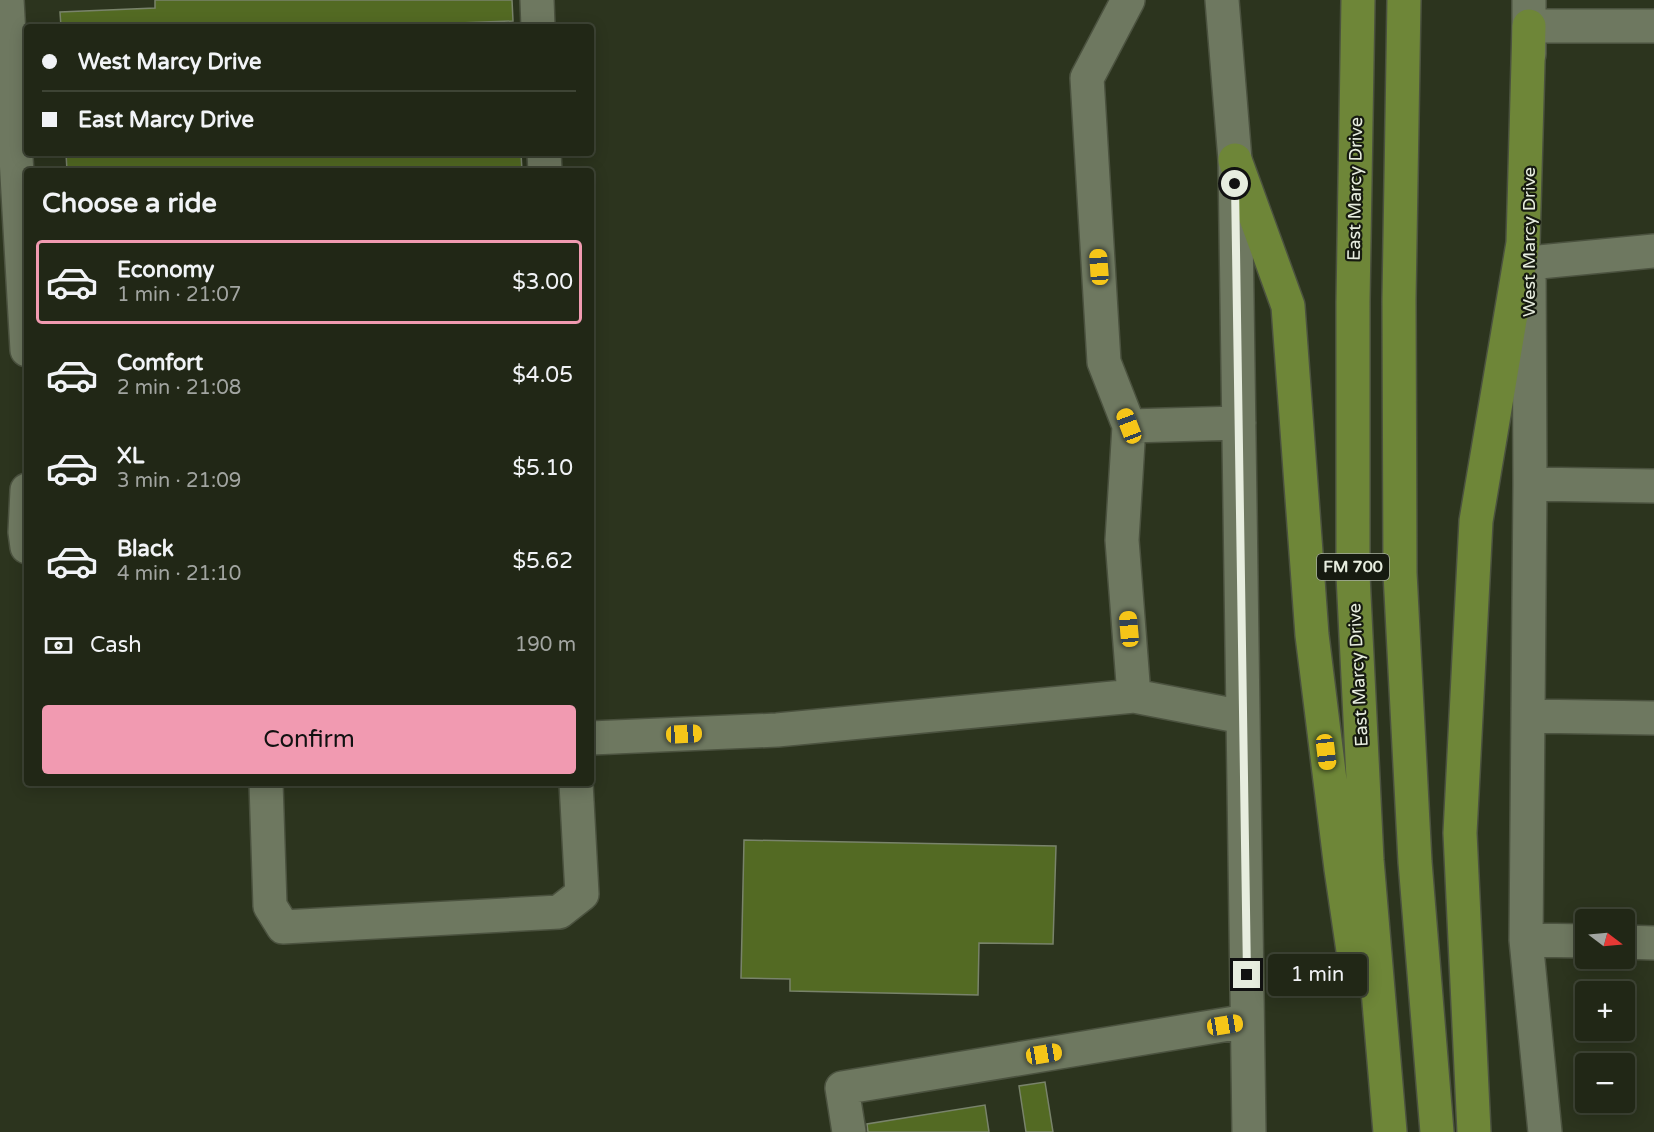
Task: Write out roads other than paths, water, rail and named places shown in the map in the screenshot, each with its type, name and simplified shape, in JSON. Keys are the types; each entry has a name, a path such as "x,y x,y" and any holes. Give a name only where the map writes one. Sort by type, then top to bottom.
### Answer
{"main road":[{"name":"East Marcy Drive","path":"1358,0 1353,302 1353,575 1367,860 1390,1132"},
{"name":"FM 700","path":"1404,0 1399,299 1400,573 1414,862 1437,1132"},
{"path":"1474,1132 1460,833 1476,521 1522,243 1529,13"},
{"path":"1235,160 1288,306 1311,635 1341,868 1381,1132"}],"street":[{"path":"7,0 24,298"},
{"path":"537,0 538,24"},
{"path":"1128,0 1087,78 1104,362 1129,426 1122,540 1134,696"},
{"path":"1222,0 1235,160 1249,1132"},
{"path":"1529,13 1654,26"},
{"name":"West Marcy Drive","path":"1529,13 1530,484"},
{"path":"1529,263 1654,250"},
{"path":"1129,426 1239,423"},
{"path":"1545,1132 1526,940 1530,484 1654,486"},
{"path":"594,738 777,730 1134,696 1243,717"},
{"path":"1528,716 1654,718"},
{"path":"266,786 270,906 283,927 559,912 582,894 576,786"},
{"path":"1526,940 1575,942"},
{"path":"1635,942 1654,943"},
{"path":"849,1132 842,1088 1247,1022"}]}
